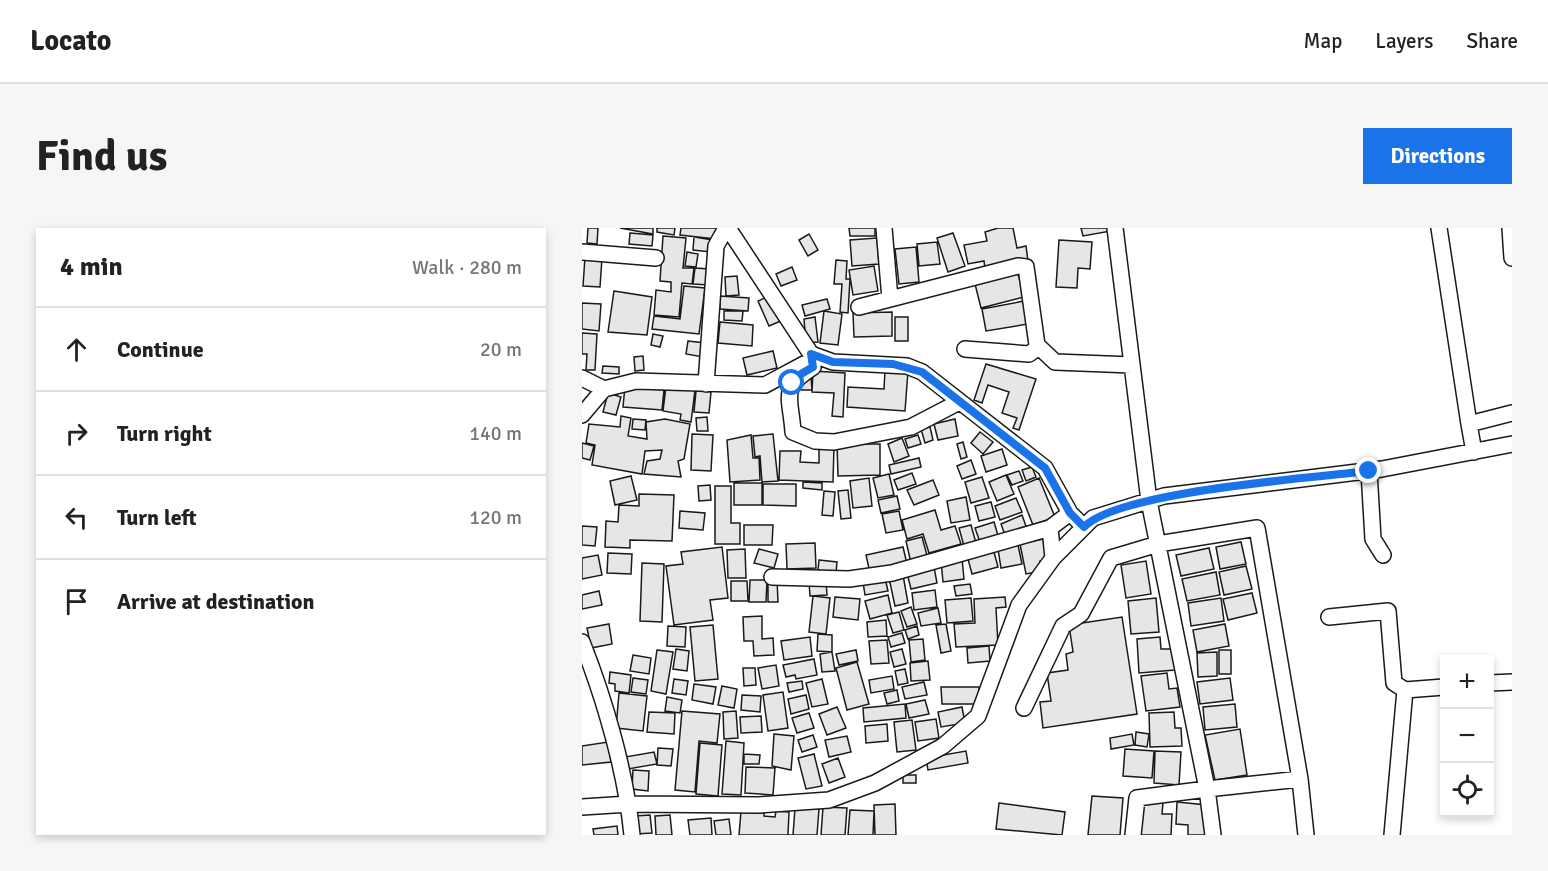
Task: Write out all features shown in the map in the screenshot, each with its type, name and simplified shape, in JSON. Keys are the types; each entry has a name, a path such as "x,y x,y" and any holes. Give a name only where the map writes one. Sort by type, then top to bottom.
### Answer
{"street":[{"path":"706,384 716,246 727,228 811,354 813,367 796,377 789,392 788,403 793,432 815,441 834,442 911,427 959,402"},
{"path":"884,228 890,299"},
{"path":"1115,228 1149,501 1207,789 1213,835"},
{"path":"1439,228 1474,452"},
{"path":"1510,228 1512,258"},
{"path":"582,252 656,258"},
{"path":"859,307 1018,266 1026,267 1039,346 1055,362 1132,365"},
{"path":"965,349 1029,354 1039,346"},
{"path":"582,415 604,389 636,381 765,384 804,364 811,354"},
{"path":"811,354 833,362 907,366 922,372 1045,468 1070,513 1084,527"},
{"path":"582,378 604,389"},
{"path":"1469,424 1512,413"},
{"path":"582,807 629,804 759,805 828,800 875,783 943,746 978,716 1019,605 1053,558 1093,518 1164,496 1369,471 1512,444"},
{"path":"1369,471 1373,539 1383,555"},
{"path":"772,577 849,579 892,573 1050,528 1070,513"},
{"path":"1050,528 1053,558"},
{"path":"1024,708 1063,626 1081,614 1111,558 1158,544 1257,528 1300,779 1306,835"},
{"path":"1329,617 1388,612 1394,683 1405,690 1440,687"},
{"path":"582,642 629,804 632,835"},
{"path":"1494,683 1512,682"},
{"path":"1392,835 1405,690"},
{"path":"1133,835 1137,798 1300,779"}],"building":[{"path":"588,228 598,228 597,244 587,243"},
{"path":"620,228 653,228 653,234"},
{"path":"657,228 675,228 674,235 657,232"},
{"path":"681,228 717,228 716,239 680,235"},
{"path":"849,228 875,228 875,236 850,236"},
{"path":"998,228 1013,228 1017,248 1026,246 1028,261 985,269 984,261 968,264 964,245 987,241 985,232"},
{"path":"1081,228 1110,228 1111,231 1083,236"},
{"path":"630,233 653,235 652,246 629,244"},
{"path":"953,233 965,266 948,272 937,238"},
{"path":"809,234 818,250 808,256 799,240"},
{"path":"663,236 686,238 683,268 694,268 692,284 682,283 679,317 654,315 656,290 671,292 671,282 660,281"},
{"path":"694,237 713,240 711,252 693,250"},
{"path":"877,238 879,264 852,266 850,240"},
{"path":"1059,240 1092,242 1090,269 1078,268 1077,288 1056,287"},
{"path":"937,242 940,264 919,266 917,244"},
{"path":"916,247 919,282 899,284 895,249"},
{"path":"687,252 698,254 696,267 685,266"},
{"path":"585,257 602,258 600,287 583,286"},
{"path":"836,260 847,261 846,279 850,279 848,313 840,312 842,284 834,284"},
{"path":"874,266 878,291 853,295 849,270"},
{"path":"792,267 797,280 781,286 776,274"},
{"path":"695,268 710,269 709,285 693,284"},
{"path":"1017,269 1024,297 981,308 974,280"},
{"path":"737,276 739,295 726,296 725,277"},
{"path":"684,286 705,288 699,334 652,329 654,316 680,319"},
{"path":"614,291 652,297 647,335 608,332"},
{"path":"771,295 783,320 769,326 758,301"},
{"path":"720,296 749,298 748,311 720,309"},
{"path":"827,299 830,309 805,316 802,305"},
{"path":"1024,301 1028,324 986,331 982,309"},
{"path":"582,303 601,304 599,331 582,329"},
{"path":"724,311 743,311 742,321 724,320"},
{"path":"824,311 842,314 838,345 820,343"},
{"path":"892,312 892,336 854,337 853,313"},
{"path":"815,317 818,342 806,343 804,319"},
{"path":"895,317 908,317 908,341 895,341"},
{"path":"720,322 753,325 752,346 718,343"},
{"path":"582,333 597,334 595,370 586,370 587,354 582,354"},
{"path":"653,334 663,336 660,347 651,345"},
{"path":"688,341 705,343 703,357 686,354"},
{"path":"773,351 777,368 747,375 743,358"},
{"path":"643,356 644,370 635,371 634,357"},
{"path":"986,364 1036,379 1019,430 1013,428 1017,418 1002,413 1009,392 988,385 982,403 974,400"},
{"path":"603,366 619,367 619,374 602,373"},
{"path":"885,370 908,371 905,411 847,407 848,387 884,389"},
{"path":"813,371 845,373 843,417 832,416 834,393 812,392"},
{"path":"811,377 812,390 801,390 800,378"},
{"path":"625,386 664,390 662,410 623,407"},
{"path":"666,386 695,390 691,422 680,420 681,414 663,411"},
{"path":"696,391 711,392 709,413 694,412"},
{"path":"608,393 621,397 616,415 603,412"},
{"path":"621,416 631,418 628,436 647,439 646,422 665,419 690,424 684,459 678,461 681,477 644,474 647,461 660,459 662,450 645,451 642,474 592,465 595,445 586,443 589,424 620,427"},
{"path":"707,417 708,431 697,431 696,418"},
{"path":"633,419 646,420 645,430 632,429"},
{"path":"955,419 958,436 938,440 934,424"},
{"path":"930,427 933,440 925,443 921,429"},
{"path":"980,432 993,442 983,454 971,443"},
{"path":"692,434 713,435 711,471 691,470"},
{"path":"773,434 778,481 762,482 760,456 755,457 753,436"},
{"path":"751,435 753,458 759,458 760,480 730,482 727,440"},
{"path":"918,435 921,444 908,448 905,439"},
{"path":"902,438 909,456 894,462 888,444"},
{"path":"963,442 967,457 961,459 957,444"},
{"path":"582,443 594,446 590,460 582,458"},
{"path":"837,444 880,444 880,475 838,476"},
{"path":"819,445 834,446 833,482 779,480 780,451 801,451 800,462 819,463"},
{"path":"1002,449 1007,465 986,472 981,456"},
{"path":"919,458 921,467 891,474 889,465"},
{"path":"971,460 976,474 962,479 957,466"},
{"path":"1032,467 1036,477 1026,481 1022,470"},
{"path":"1019,471 1023,481 1012,485 1007,475"},
{"path":"912,473 916,484 898,490 894,480"},
{"path":"889,474 894,495 878,498 873,478"},
{"path":"1006,475 1014,494 997,501 989,482"},
{"path":"631,476 637,500 615,505 610,481"},
{"path":"982,477 989,498 971,503 965,482"},
{"path":"869,478 872,506 853,508 850,481"},
{"path":"1039,478 1055,517 1033,525 1018,487"},
{"path":"933,480 939,495 914,505 907,490"},
{"path":"803,482 822,483 822,490 803,488"},
{"path":"734,483 762,483 762,505 734,505"},
{"path":"763,484 796,484 796,506 763,505"},
{"path":"710,485 711,500 699,501 698,486"},
{"path":"715,486 731,486 731,523 740,523 740,544 715,544"},
{"path":"848,490 851,518 841,519 838,491"},
{"path":"824,491 835,492 833,516 822,515"},
{"path":"639,494 674,495 672,541 630,540 630,548 605,547 606,521 618,522 619,505 639,506"},
{"path":"897,496 900,509 881,513 878,500"},
{"path":"966,497 970,520 951,523 947,501"},
{"path":"1016,498 1022,512 1000,520 995,506"},
{"path":"991,502 995,517 979,521 975,506"},
{"path":"935,510 941,530 955,526 961,544 929,553 923,534 907,539 902,520"},
{"path":"680,511 705,513 703,530 679,528"},
{"path":"899,511 903,530 886,533 882,514"},
{"path":"1022,515 1027,529 1006,538 1001,524"},
{"path":"994,522 999,539 981,545 975,528"},
{"path":"744,525 773,525 772,545 744,545"},
{"path":"971,525 976,543 964,546 959,528"},
{"path":"582,526 597,527 595,546 582,545"},
{"path":"922,537 928,559 911,563 906,541"},
{"path":"1043,539 1047,559 1040,561 1042,571 1026,574 1020,544"},
{"path":"1241,542 1246,564 1220,569 1216,547"},
{"path":"815,543 816,568 787,569 786,544"},
{"path":"1018,545 1022,564 1001,568 998,549"},
{"path":"722,547 728,598 710,600 713,620 674,625 666,566 683,564 681,552"},
{"path":"903,547 907,564 870,573 866,555"},
{"path":"1209,548 1214,569 1181,576 1176,555"},
{"path":"745,549 746,578 728,578 727,550"},
{"path":"759,549 778,554 774,568 754,563"},
{"path":"994,552 998,567 972,574 968,559"},
{"path":"608,553 632,554 631,574 607,573"},
{"path":"598,555 602,575 582,579 582,558"},
{"path":"962,558 964,579 943,582 941,561"},
{"path":"819,560 837,562 836,573 818,570"},
{"path":"1146,561 1151,594 1126,598 1121,565"},
{"path":"642,563 664,564 662,622 640,621"},
{"path":"1246,566 1252,589 1224,595 1219,572"},
{"path":"934,567 937,583 911,589 907,573"},
{"path":"1216,572 1220,595 1187,601 1182,579"},
{"path":"903,575 908,603 895,606 889,578"},
{"path":"885,578 888,591 865,595 863,582"},
{"path":"768,579 777,579 778,602 768,602"},
{"path":"750,580 767,580 766,602 749,602"},
{"path":"731,581 747,581 748,601 731,601"},
{"path":"826,581 827,595 810,596 809,582"},
{"path":"970,584 972,594 956,596 954,586"},
{"path":"935,590 937,607 914,610 912,593"},
{"path":"599,591 602,605 582,609 582,595"},
{"path":"1252,593 1257,613 1228,620 1223,599"},
{"path":"888,595 892,613 870,619 865,601"},
{"path":"813,596 830,598 826,634 809,632"},
{"path":"835,597 860,599 858,620 833,617"},
{"path":"1005,597 1006,607 996,608 998,645 956,647 954,624 975,623 974,599"},
{"path":"971,598 973,621 947,623 945,600"},
{"path":"1156,598 1159,632 1131,634 1128,601"},
{"path":"1221,598 1224,621 1191,626 1188,603"},
{"path":"911,607 917,624 907,627 901,611"},
{"path":"938,608 941,623 921,626 918,613"},
{"path":"899,612 904,630 893,633 887,615"},
{"path":"762,616 762,639 773,638 774,655 754,656 753,641 744,641 743,617"},
{"path":"1122,617 1137,714 1043,728 1040,702 1051,701 1047,673 1068,670 1066,654 1073,652 1069,625"},
{"path":"886,620 887,636 868,637 867,622"},
{"path":"609,624 612,644 591,648 587,628"},
{"path":"946,624 951,651 941,653 936,625"},
{"path":"1225,624 1229,646 1197,652 1193,630"},
{"path":"713,625 718,679 695,681 690,627"},
{"path":"668,626 686,627 685,647 667,646"},
{"path":"917,626 919,635 908,639 905,630"},
{"path":"902,633 905,643 891,647 888,637"},
{"path":"818,634 832,635 832,652 817,651"},
{"path":"810,637 812,656 784,660 781,641"},
{"path":"1160,637 1161,649 1173,649 1175,670 1139,673 1137,639"},
{"path":"923,639 925,660 911,662 909,640"},
{"path":"887,640 889,663 871,664 869,641"},
{"path":"989,646 990,661 968,663 967,648"},
{"path":"676,649 689,651 687,671 673,669"},
{"path":"902,649 906,664 894,667 890,652"},
{"path":"657,650 673,652 666,694 651,691"},
{"path":"856,650 858,661 839,665 836,654"},
{"path":"1219,650 1231,650 1231,674 1219,674"},
{"path":"832,652 835,671 822,672 820,654"},
{"path":"1217,652 1217,676 1198,677 1197,653"},
{"path":"633,655 651,658 649,674 630,671"},
{"path":"814,659 817,675 796,679 795,675 786,677 783,665"},
{"path":"928,661 930,680 911,681 910,663"},
{"path":"857,662 869,704 847,710 836,668"},
{"path":"776,665 779,686 762,689 758,668"},
{"path":"743,668 755,668 756,685 744,686"},
{"path":"905,669 908,683 898,685 895,671"},
{"path":"610,672 631,675 629,693 615,691 615,684 609,683"},
{"path":"1167,673 1169,689 1177,688 1180,707 1146,711 1141,676"},
{"path":"892,676 894,689 871,693 869,680"},
{"path":"633,678 648,680 646,694 631,692"},
{"path":"1230,678 1233,700 1200,704 1197,682"},
{"path":"674,679 688,681 686,695 672,693"},
{"path":"822,679 828,704 812,707 806,683"},
{"path":"802,681 803,689 789,692 787,683"},
{"path":"924,682 927,695 905,699 902,687"},
{"path":"694,684 716,687 713,704 692,700"},
{"path":"722,686 737,689 734,708 718,705"},
{"path":"941,687 979,687 979,704 942,704"},
{"path":"897,690 899,701 887,704 884,693"},
{"path":"783,692 788,728 768,731 763,695"},
{"path":"619,693 647,696 643,731 616,728"},
{"path":"742,695 761,696 760,712 741,710"},
{"path":"806,695 809,709 791,714 788,699"},
{"path":"667,697 682,700 680,713 665,711"},
{"path":"925,700 929,714 909,718 906,704"},
{"path":"905,704 906,718 864,722 863,708"},
{"path":"1235,704 1237,727 1205,730 1203,707"},
{"path":"837,707 846,728 827,735 819,714"},
{"path":"962,707 965,723 941,727 938,712"},
{"path":"682,711 720,714 717,743 699,741 695,792 675,790"},
{"path":"736,711 738,738 724,739 723,712"},
{"path":"649,712 675,713 674,734 647,732"},
{"path":"1174,712 1175,728 1181,728 1182,746 1150,747 1149,713"},
{"path":"809,713 814,728 797,733 792,718"},
{"path":"761,716 762,732 741,733 740,717"},
{"path":"936,719 939,738 918,741 915,722"},
{"path":"912,720 916,750 897,752 894,722"},
{"path":"887,724 888,741 866,743 865,726"},
{"path":"1240,729 1247,775 1215,780 1205,735"},
{"path":"1136,732 1149,734 1147,747 1135,745"},
{"path":"774,734 794,736 791,770 772,766"},
{"path":"1132,734 1134,745 1111,749 1110,738"},
{"path":"813,735 817,747 802,752 798,740"},
{"path":"847,736 851,752 829,757 825,740"},
{"path":"726,741 744,743 741,795 722,794"},
{"path":"608,742 611,762 582,765 582,746"},
{"path":"700,743 722,745 718,796 696,794"},
{"path":"658,748 673,749 671,766 657,765"},
{"path":"1125,749 1154,751 1152,778 1123,776"},
{"path":"966,751 968,763 928,770 926,758"},
{"path":"1155,751 1181,752 1179,785 1154,783"},
{"path":"654,752 657,764 628,769 625,757"},
{"path":"744,754 760,755 759,764 744,764"},
{"path":"814,754 822,786 806,789 798,758"},
{"path":"838,758 845,777 829,783 822,764"},
{"path":"746,767 775,768 773,795 745,793"},
{"path":"633,770 649,771 648,791 632,789"},
{"path":"903,775 916,775 916,783 903,783"},
{"path":"1092,796 1123,798 1120,835 1088,835"},
{"path":"1143,801 1163,803 1162,814 1172,814 1171,835 1140,835"},
{"path":"1177,802 1207,805 1205,835 1188,835 1188,825 1176,824"},
{"path":"999,803 1065,812 1062,835 996,829"},
{"path":"895,804 896,835 875,835 874,805"},
{"path":"823,807 847,808 845,835 821,835"},
{"path":"795,808 819,809 817,835 793,835"},
{"path":"850,810 874,811 873,835 848,835"},
{"path":"741,811 764,813 764,816 775,817 776,811 789,812 788,835 739,835"},
{"path":"650,815 652,833 636,834 635,816"},
{"path":"670,815 672,835 656,835 655,816"},
{"path":"711,818 712,835 690,835 688,820"},
{"path":"729,819 731,835 716,835 714,821"},
{"path":"617,826 618,835 594,835 593,829"}],"route":[{"path":"792,383 796,377 813,367 811,354 833,362 893,364 922,372 1045,468 1070,513 1084,527 1093,518 1164,496 1369,471"}]}
